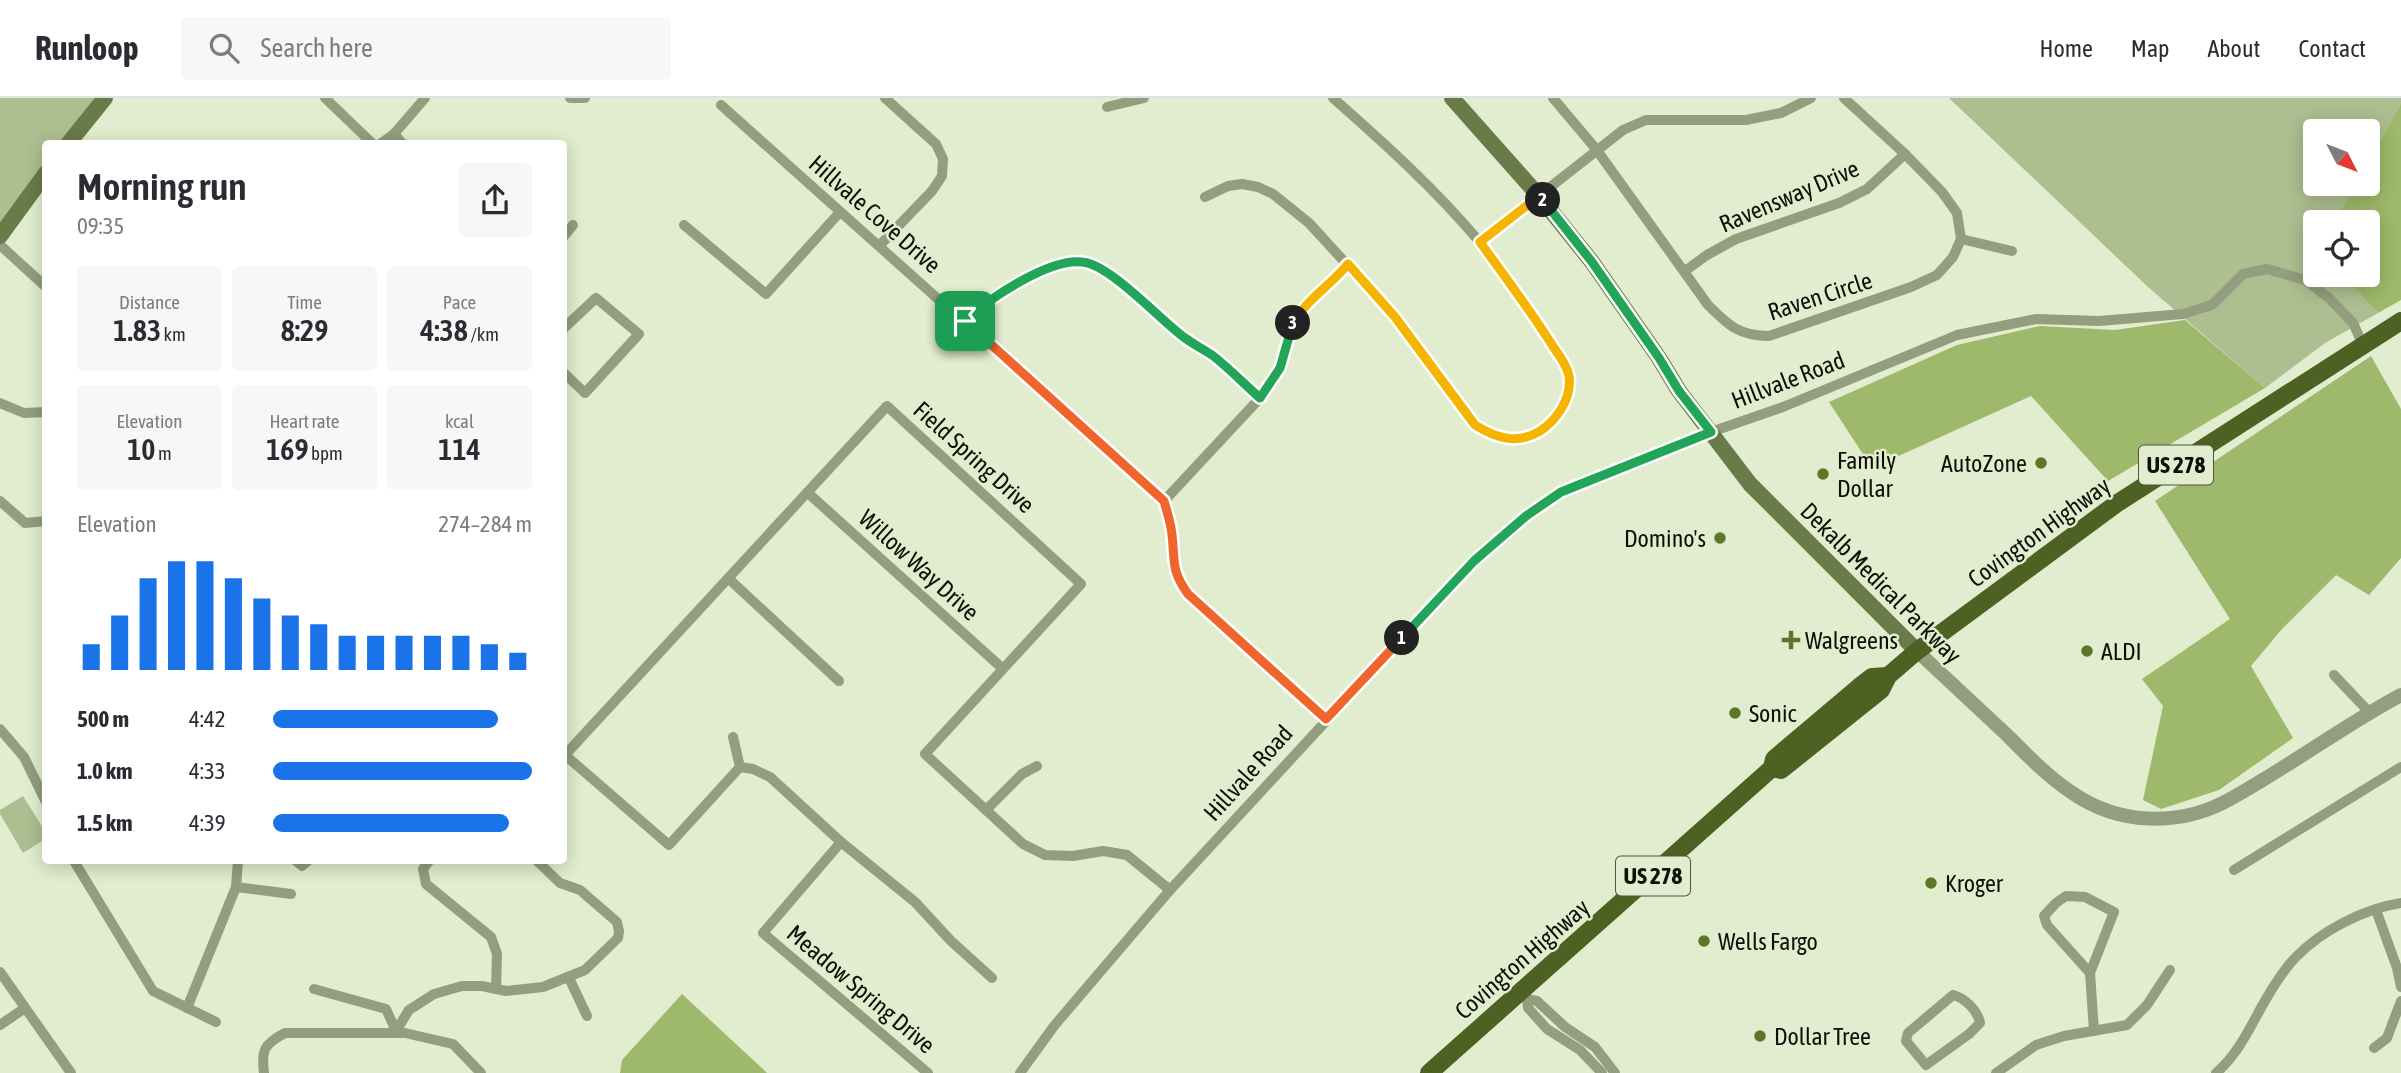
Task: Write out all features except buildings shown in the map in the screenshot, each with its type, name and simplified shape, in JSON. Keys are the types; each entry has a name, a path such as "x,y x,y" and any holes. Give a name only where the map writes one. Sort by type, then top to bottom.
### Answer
{"main road":[{"path":"71,140 104,98"},
{"name":"Dekalb Medical Parkway","path":"1452,98 1539,196 1592,262 1679,391 1750,484 1917,652"},
{"path":"0,236 42,178"},
{"name":"Covington Highway","path":"1429,1073 1523,996 1772,768 1781,770 1881,690 1888,676 1917,652 2116,504 2401,321"}],"street":[{"path":"325,98 338,102 370,140"},
{"path":"386,140 425,98"},
{"path":"570,98 585,98"},
{"path":"880,246 937,183 942,176 943,159 936,145 885,98"},
{"path":"1107,107 1144,98"},
{"path":"1205,197 1228,186 1242,184 1258,187 1273,194 1309,223 1395,317 1475,425 1491,435 1505,439 1532,435 1548,425 1566,401 1569,376 1545,332 1480,242 1413,170 1333,98"},
{"name":"Raven Circle","path":"1553,98 1596,149 1708,305 1730,327 1752,336 1769,336 1911,287 1937,275 1953,257 1961,239"},
{"path":"1480,242 1623,130 1646,120 1746,120 1781,113 1811,98"},
{"path":"1844,98 1942,192 1957,213 1961,239 2012,251"},
{"name":"Hillvale Cove Drive","path":"721,105 1164,501"},
{"path":"394,134 399,140"},
{"name":"Ravensway Drive","path":"1685,271 1736,239 1839,202 1867,189 1905,154"},
{"path":"684,225 766,294 840,212"},
{"path":"567,232 573,225"},
{"path":"0,245 42,283"},
{"path":"965,321 980,307 1038,274 1062,264 1082,261 1101,267 1185,339 1212,355 1260,398"},
{"path":"1326,719 1188,594 1178,581 1173,565 1172,533 1164,501 1260,398 1280,368 1292,326 1302,307 1339,276 1348,264"},
{"name":"Hillvale Road","path":"1020,1073 1054,1026 1170,890 1326,719 1474,561 1526,516 1561,492 1711,432 1783,407 1957,335 2036,319 2099,320 2183,314 2212,305 2243,274 2267,269 2305,280 2329,298 2353,323 2363,345"},
{"path":"567,320 596,298 639,334 585,393 567,376"},
{"path":"0,403 24,413 42,412"},
{"name":"Field Spring Drive","path":"567,753 887,406 1081,584 925,754 1023,844 1045,855 1073,856 1103,851 1127,855 1170,890"},
{"name":"Willow Way Drive","path":"808,493 1002,668"},
{"path":"0,501 25,523 42,521"},
{"path":"729,579 839,681"},
{"name":"Dekalb Medical Parkway","path":"1917,652 2071,793 2099,807 2129,817 2156,820 2185,817 2230,800 2369,712 2401,695"},
{"path":"2334,675 2369,712"},
{"path":"0,729 24,757 42,794"},
{"path":"733,737 740,766 770,777 841,842 906,894 951,941 992,978"},
{"name":"Field Spring Drive","path":"567,757 670,845 740,766"},
{"path":"986,810 1022,774 1037,766"},
{"path":"2234,870 2401,767"},
{"name":"Meadow Spring Drive","path":"841,842 763,933 928,1073"},
{"path":"76,864 153,991 216,1022"},
{"path":"187,1009 236,887 238,864"},
{"path":"427,864 423,869 426,884 491,937 497,954 496,989"},
{"path":"396,1031 409,1010 434,994 461,986 520,991 543,987 584,970 618,938 617,922 580,890 559,883 540,864"},
{"path":"236,887 291,894"},
{"path":"2090,973 2047,925 2044,916 2066,895 2085,897 2113,912 2090,973 2094,1031"},
{"path":"2216,1073 2244,1040 2263,1004 2295,957 2328,931 2376,909 2401,903"},
{"path":"2376,909 2401,987"},
{"path":"1996,1073 2036,1045 2064,1036 2116,1028 2134,1020 2147,1006 2170,970"},
{"path":"0,972 71,1073"},
{"path":"569,978 587,1016"},
{"path":"314,989 386,1009 396,1031"},
{"path":"1953,995 1960,997 1980,1018 1980,1023 1924,1069 1906,1041 1908,1033 1953,995"},
{"path":"1523,996 1528,1008 1547,1029 1580,1050 1601,1073"},
{"path":"1523,996 1537,1001 1564,1027 1595,1048 1615,1073"},
{"path":"2374,1048 2387,1038 2401,1000"},
{"path":"0,1025 25,1008"},
{"path":"264,1073 262,1055 271,1041 285,1033 396,1031 453,1044 481,1073"}],"green space":[{"path":"0,98 101,98 70,140 42,140 42,179 0,237"},
{"path":"1949,98 2401,98 2401,103 2380,141 2380,119 2303,119 2303,196 2349,196 2341,210 2303,210 2303,287 2353,287 2378,313 2325,343 2265,388 2148,287"},
{"path":"2401,103 2401,300 2378,313 2353,287 2380,287 2380,210 2341,210 2349,196 2380,196 2380,141"},
{"path":"2185,320 2265,388 2108,481 2031,396 1872,468 1829,402 1957,345 2040,326 2115,330"},
{"path":"2371,356 2401,409 2401,558 2369,595 2336,575 2282,629 2251,666 2293,738 2219,790 2161,809 2143,800 2163,706 2142,679 2230,619 2155,501"},
{"path":"23,796 42,827 42,841 23,853 0,810"},
{"path":"682,994 767,1073 620,1073 622,1060"}],"place":[{"name":"AutoZone","path":"2041,463"},
{"name":"Family Dollar","path":"1823,474"},
{"name":"Domino's","path":"1720,538"},
{"name":"Walgreens","path":"1791,640"},
{"name":"ALDI","path":"2087,651"},
{"name":"Sonic","path":"1735,713"},
{"name":"Kroger","path":"1931,883"},
{"name":"Wells Fargo","path":"1704,941"},
{"name":"Dollar Tree","path":"1760,1036"}],"route":[{"path":"1539,196 1592,262 1679,391 1711,432 1561,492 1526,516 1474,561 1326,719 1201,608 1178,581 1173,565 1172,533 1164,501 965,321 980,307 1038,274 1062,264 1082,261 1101,267 1185,339 1212,355 1260,398 1280,368 1292,326 1302,307 1339,276 1348,264 1395,317 1475,425 1491,435 1505,439 1520,438 1532,435 1548,425 1558,413 1566,401 1569,376 1545,332 1480,242 1539,196"}]}
